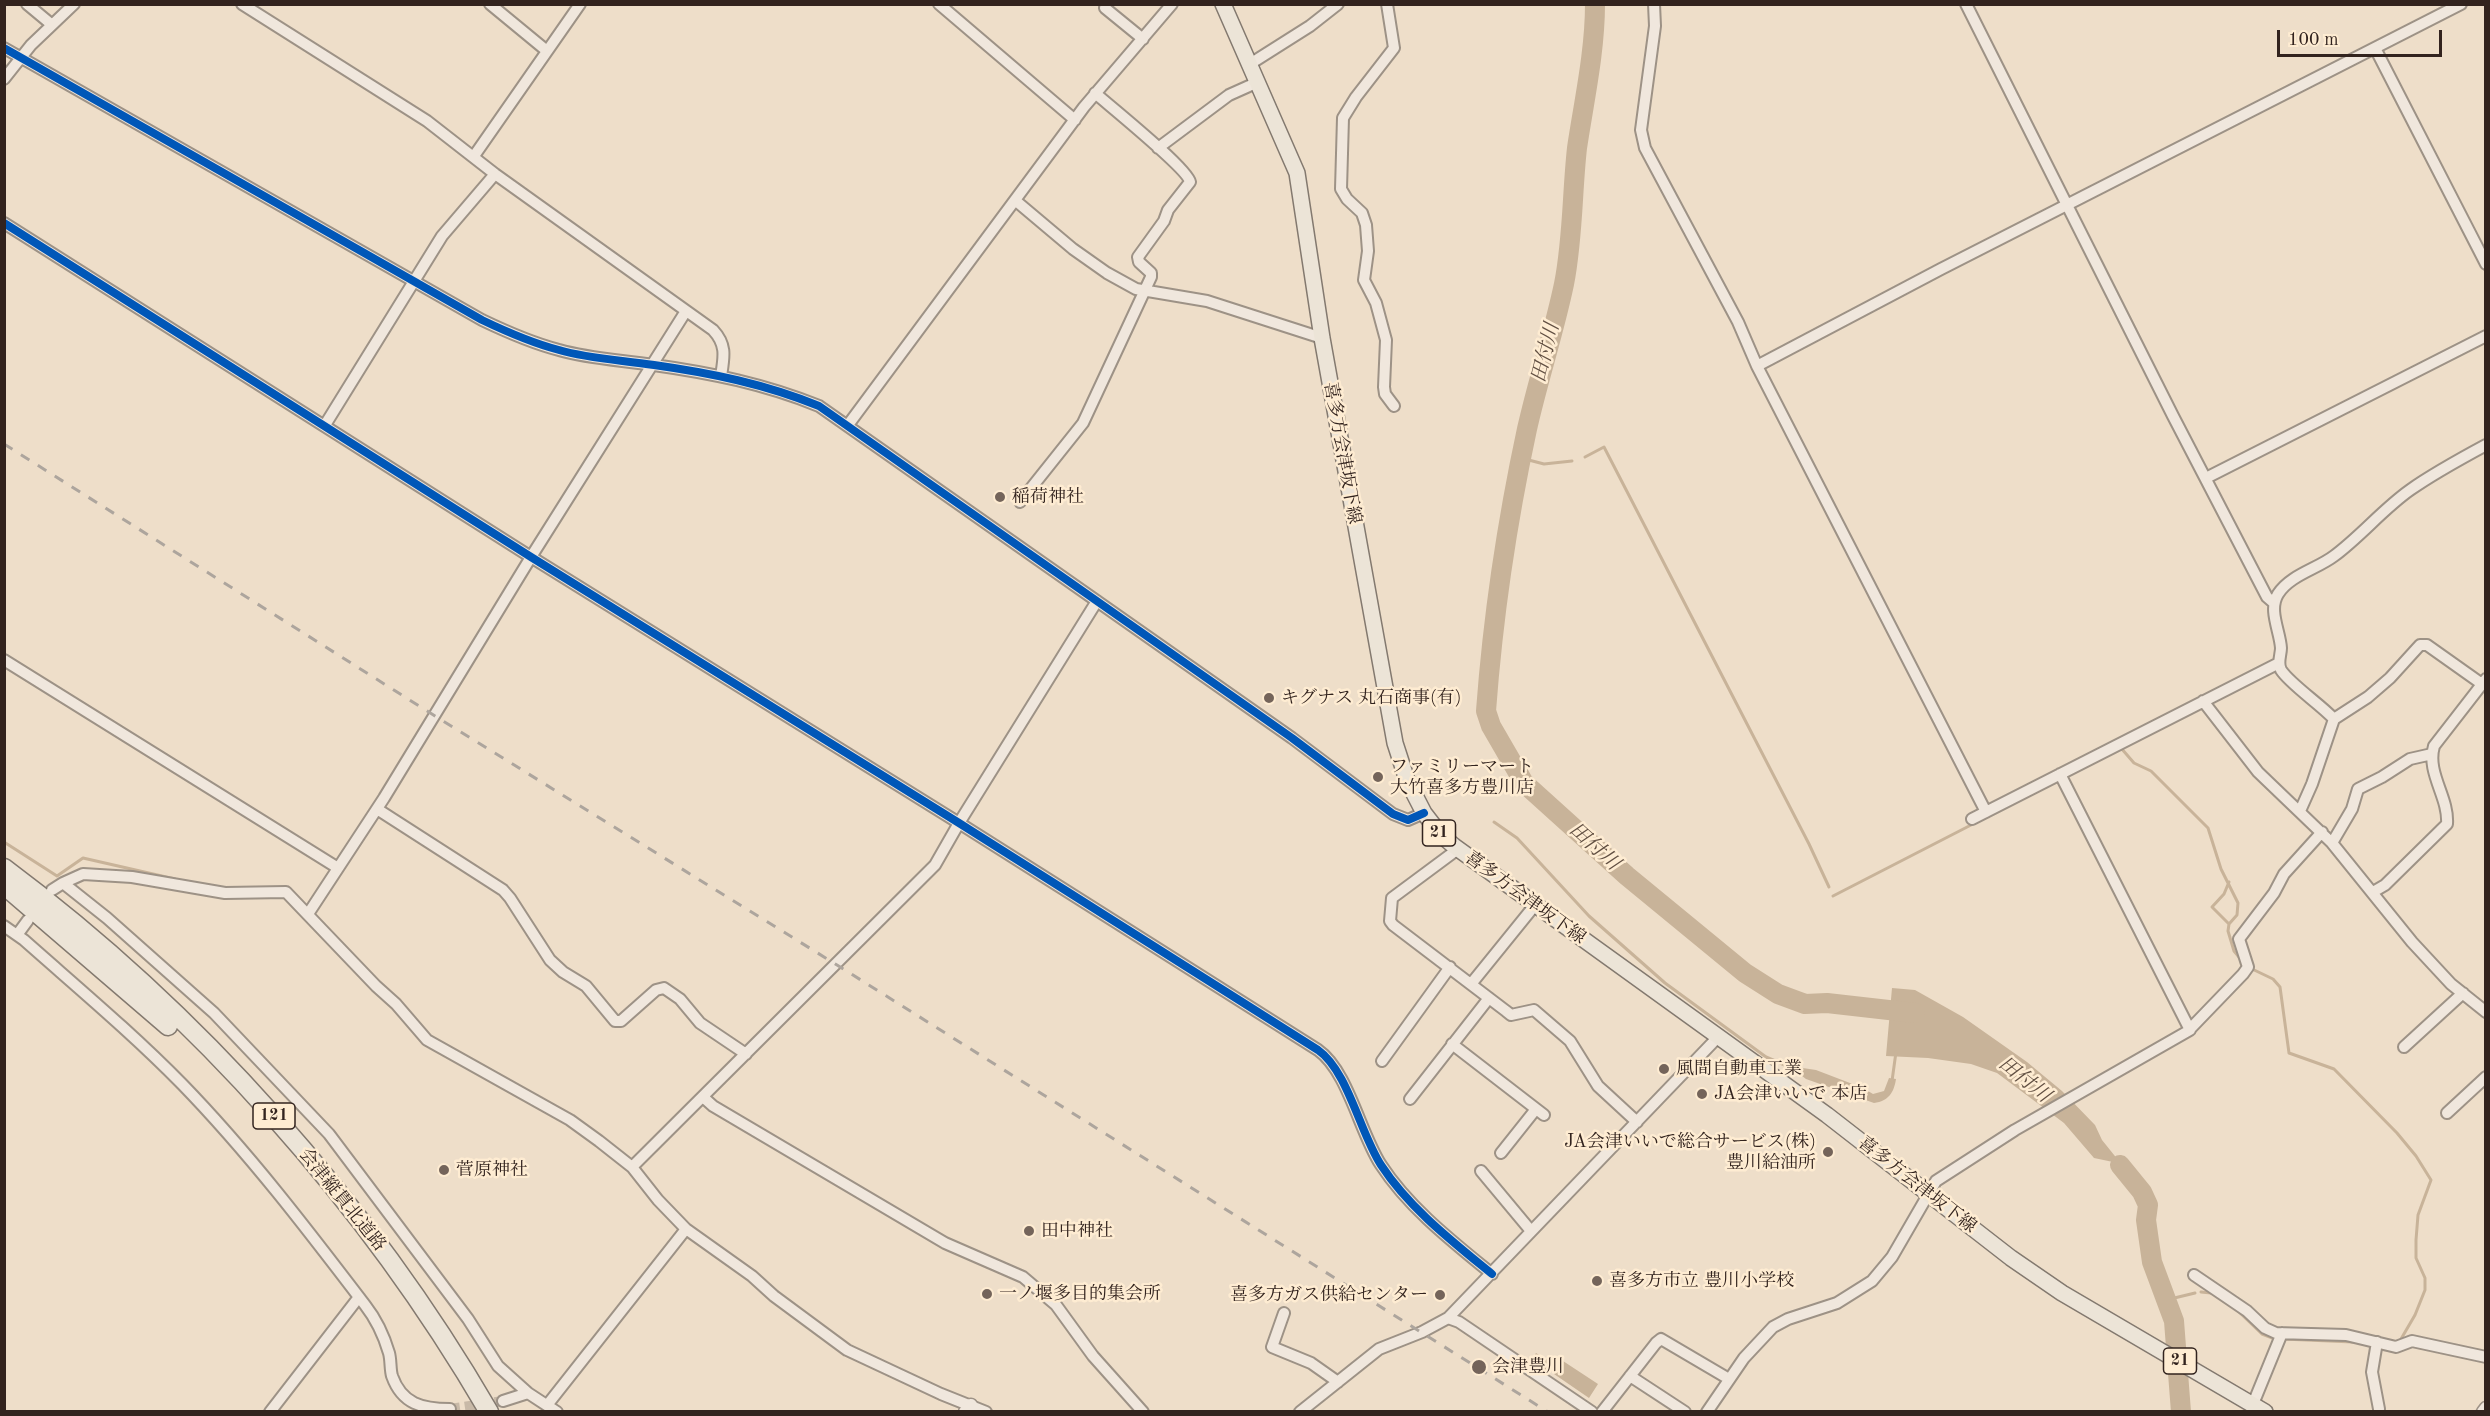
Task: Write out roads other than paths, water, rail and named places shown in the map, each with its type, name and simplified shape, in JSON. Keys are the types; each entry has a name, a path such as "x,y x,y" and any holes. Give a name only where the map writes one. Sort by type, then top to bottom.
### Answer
{"highway":[{"name":"会津縦貫北道路","path":"4,868 38,893 137,979 230,1069 277,1119 328,1180 399,1272 496,1406"},
{"name":"会津縦貫北道路","path":"4,885 155,1014 222,1076 268,1127 321,1186 355,1230 431,1338 478,1412"}],"main road":[{"name":"喜多方会津坂下線","path":"1223,4 1297,173 1309,240 1322,338 1395,743 1407,780 1424,813 1441,835 1458,849 1827,1114 2011,1258 2062,1293 2259,1408"}],"street":[{"path":"27,4 51,24"},
{"path":"4,79 21,56 51,24 74,4"},
{"path":"242,4 427,121 495,174 713,330 722,342 724,357 721,376"},
{"path":"490,4 547,51"},
{"path":"474,156 580,4"},
{"path":"939,4 1075,120"},
{"path":"1250,64 1310,26 1338,4"},
{"path":"1387,4 1394,48 1356,97 1343,118 1341,189 1347,199 1362,213 1366,225 1368,251 1364,280 1376,303 1385,336 1384,387 1385,394 1394,406"},
{"path":"1654,4 1655,26 1641,130 1642,140 1738,322 1757,366 1986,812"},
{"path":"1966,4 2066,206 2267,597 2274,603"},
{"path":"1757,366 1941,268 2461,4"},
{"path":"848,425 1095,93 1143,39 1168,6"},
{"path":"1105,8 1143,39"},
{"path":"4,48 482,320 535,342 591,357 653,364 721,376 771,388 819,406 1292,738 1393,814 1408,820 1424,813"},
{"path":"2375,48 2486,264"},
{"path":"1158,148 1228,95 1258,81"},
{"path":"1020,502 1083,423 1145,292 1151,273 1139,262 1138,257 1164,221 1168,210 1190,182 1187,174 1095,93"},
{"path":"325,425 442,236 495,174"},
{"path":"1016,201 1087,260 1145,292 1186,296 1322,338"},
{"path":"4,223 1325,1055 1332,1061 1370,1148 1395,1185 1449,1238 1492,1274"},
{"path":"308,914 376,809 686,311"},
{"path":"2206,478 2486,336"},
{"path":"2334,719 2292,683 2280,668 2281,651 2276,631 2274,603 2277,595 2285,586 2332,558 2409,490 2486,446"},
{"path":"632,1167 926,876 935,865 1097,601"},
{"path":"2300,811 2327,746 2334,719 2368,697 2400,668 2420,645 2424,644 2484,682 2434,746 2432,754 2438,787 2446,808 2447,824 2385,885 2373,892"},
{"path":"4,660 338,868"},
{"path":"1971,819 2279,663"},
{"path":"2203,701 2258,772 2332,843 2412,942 2485,1012"},
{"path":"2332,843 2348,817 2356,793 2361,786 2382,777 2410,759 2432,754"},
{"path":"2060,774 2190,1029"},
{"path":"376,809 503,890 550,960 563,972 586,986 615,1021 621,1021 656,990 664,988 680,999 700,1023 746,1054"},
{"path":"1707,1412 1750,1351 1773,1327 1788,1319 1837,1303 1872,1281 1892,1257 1936,1181 1946,1173 2190,1029 2248,967 2239,939 2274,893 2284,874 2322,832"},
{"path":"1458,849 1392,898 1390,921 1511,1015 1534,1010 1565,1035 1598,1086 1637,1122"},
{"path":"52,890 83,874 132,877 225,894 286,892 396,1004 427,1040 570,1120 632,1167 658,1200 686,1229 753,1276 774,1296 847,1350 968,1408 986,1412"},
{"path":"63,883 107,918 213,1013 329,1134 468,1319 498,1366 528,1393 553,1408 647,1276 686,1229"},
{"path":"1471,984 1535,905"},
{"path":"17,935 28,920"},
{"path":"4,926 136,1039 182,1084 272,1185 377,1323 389,1354 392,1376 402,1394 414,1404 435,1409 450,1409"},
{"path":"1382,1061 1450,967"},
{"path":"2404,1047 2463,993"},
{"path":"1410,1099 1489,998"},
{"path":"1300,1412 1379,1349 1422,1332 1448,1318 1719,1036"},
{"path":"1452,1044 1540,1112 1501,1153"},
{"path":"2447,1113 2486,1077"},
{"path":"703,1097 713,1106 945,1243 1023,1277 1056,1305 1093,1356 1143,1412"},
{"path":"1481,1171 1532,1231"},
{"path":"2194,1275 2247,1311 2265,1328 2282,1333 2346,1335 2396,1347 2412,1341 2486,1357"},
{"path":"270,1412 358,1297"},
{"path":"1284,1313 1272,1347 1311,1364 1338,1382"},
{"path":"1448,1318 1458,1322 1592,1412"},
{"path":"2259,1408 2282,1333"},
{"path":"1602,1412 1661,1339 1729,1379"},
{"path":"2377,1342 2372,1371 2379,1409"},
{"path":"1630,1376 1685,1412"},
{"path":"496,1406 528,1393"}],"water":[{"path":"1892,988 1915,990 1963,1017 2027,1062 2062,1091 2095,1125 2102,1140 2135,1181 2138,1191 2113,1162 2094,1158 2064,1123 1997,1073 1971,1064 1928,1058 1886,1056"},
{"path":"1789,1066 1816,1070 1873,1094 1884,1091 1889,1078 1896,1079 1890,1095 1874,1103 1806,1079"},
{"path":"1536,1353 1551,1362 1546,1371 1531,1360"},
{"path":"1563,1361 1598,1384 1589,1398 1554,1374"}],"waterway":[{"name":"田付川","path":"1595,4 1591,58 1577,148 1567,267 1527,429 1513,499 1497,605 1486,711 1491,726 1524,783 1627,876 1745,973 1778,994 1805,1004 1827,1003 1915,1013"},
{"path":"1585,457 1604,447 1829,887"},
{"path":"1521,458 1544,464 1572,461"},
{"path":"2121,748 2134,763 2151,771 2208,828 2221,869 2238,903 2237,915 2229,924 2228,931 2234,951 2243,962"},
{"path":"1494,822 1517,838 1589,916 1665,983 1766,1057 1794,1069"},
{"path":"1833,896 1973,824"},
{"path":"4,842 57,876 83,858 175,879"},
{"path":"2229,882 2224,894 2212,907 2229,924"},
{"path":"2250,968 2273,979 2280,987 2289,1053 2334,1069 2397,1133 2416,1156 2431,1180 2418,1215 2416,1240 2416,1258 2425,1278 2425,1290 2415,1315 2401,1339"},
{"path":"1892,1081 1896,1052"},
{"name":"田付川","path":"2120,1165 2142,1192 2148,1205 2146,1220 2152,1262 2174,1321 2181,1412"},
{"path":"2201,1292 2211,1293"},
{"path":"2166,1300 2195,1293"},
{"path":"2238,1311 2262,1334 2275,1339"},
{"path":"2283,1339 2353,1342"}],"tunnel":[{"path":"450,1409 503,1401"}],"railway":[{"path":"4,444 1548,1412"}],"place":[{"name":"稲荷神社","path":"1000,497"},
{"name":"キグナス 丸石商事(有)","path":"1269,698"},
{"name":"ファミリーマート 大竹喜多方豊川店","path":"1378,777"},
{"name":"風間自動車工業","path":"1664,1069"},
{"name":"JA会津いいで 本店","path":"1702,1094"},
{"name":"JA会津いいで総合サービス(株) 豊川給油所","path":"1828,1152"},
{"name":"菅原神社","path":"444,1170"},
{"name":"田中神社","path":"1029,1231"},
{"name":"喜多方市立 豊川小学校","path":"1597,1281"},
{"name":"一ノ堰多目的集会所","path":"987,1294"},
{"name":"喜多方ガス供給センター","path":"1440,1295"},
{"name":"会津豊川","path":"1479,1367"}]}
